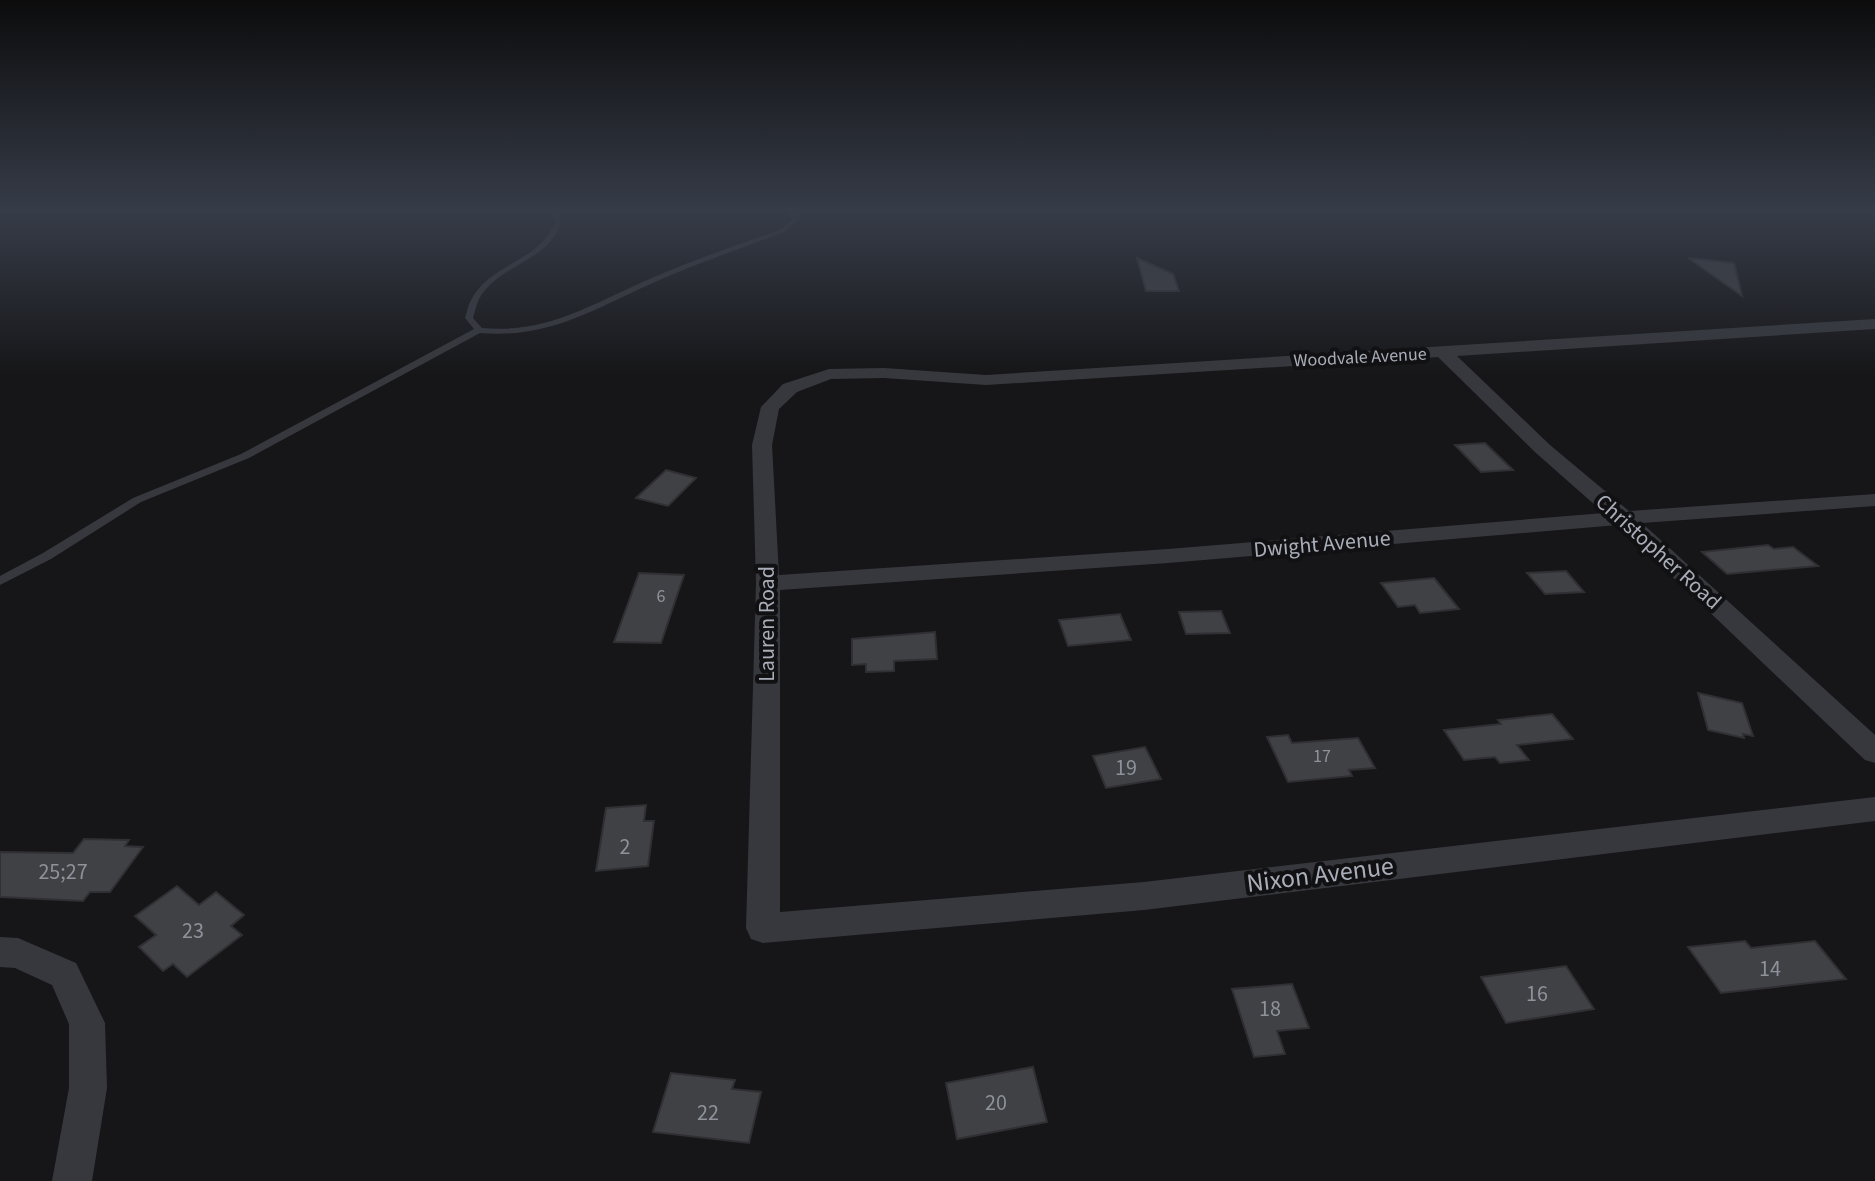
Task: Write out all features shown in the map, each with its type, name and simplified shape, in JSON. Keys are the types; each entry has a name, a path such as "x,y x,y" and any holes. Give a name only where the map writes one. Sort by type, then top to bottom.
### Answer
{"street":[{"name":"Woodvale Avenue","path":"845,372 986,380 1875,324"},
{"name":"Christopher Road","path":"1443,352 1543,449 1624,518 1875,752"},
{"name":"Lauren Road","path":"763,928 768,583 762,445 766,416 775,399 790,388 818,376 845,372"},
{"name":"Dwight Avenue","path":"768,583 1168,556 1875,500"},
{"name":"Nixon Avenue","path":"763,928 1144,896 1875,809"},
{"path":"0,952 18,953 64,974 87,1023 88,1088 72,1181"}],"lane":[{"path":"479,330 469,318 477,297 511,265"},
{"path":"0,581 47,556 137,500 256,451 479,330 515,332 586,313 692,265"}],"building":[{"path":"1139,265 1153,265 1173,274 1179,291 1146,291"},
{"path":"1698,265 1735,265 1742,296"},
{"path":"1485,443 1513,470 1481,472 1455,445"},
{"path":"666,470 696,478 668,506 636,498"},
{"path":"1768,545 1774,549 1793,547 1818,566 1727,574 1702,552"},
{"path":"1566,571 1584,592 1545,594 1527,573"},
{"path":"639,573 684,575 661,643 614,642"},
{"path":"1434,578 1459,609 1420,613 1415,605 1398,607 1381,583"},
{"path":"1221,611 1230,633 1186,634 1179,612"},
{"path":"1120,614 1131,640 1068,646 1059,620"},
{"path":"935,632 937,659 894,661 894,671 866,672 866,664 852,665 852,639"},
{"path":"1698,693 1742,703 1753,736 1743,734 1744,738 1708,730"},
{"path":"1552,714 1573,739 1517,745 1529,760 1500,763 1495,757 1464,760 1444,730 1501,724 1498,720"},
{"path":"1288,735 1292,743 1358,738 1375,768 1349,770 1352,776 1288,782 1267,737"},
{"path":"1145,747 1161,779 1106,788 1093,756"},
{"path":"646,805 644,821 654,821 648,866 596,871 606,808"},
{"path":"84,839 129,840 125,846 143,847 110,892 90,892 83,901 0,897 0,852 73,853"},
{"path":"177,886 199,905 216,892 244,915 231,926 242,935 187,977 173,964 163,971 139,947 156,935 135,916"},
{"path":"1745,941 1751,948 1815,941 1846,979 1721,993 1688,947"},
{"path":"1566,966 1594,1009 1506,1023 1481,977"},
{"path":"1292,984 1309,1028 1277,1031 1285,1054 1254,1057 1232,989"},
{"path":"1033,1067 1047,1122 957,1139 946,1083"},
{"path":"671,1073 735,1080 732,1089 761,1092 749,1143 653,1132"}]}
